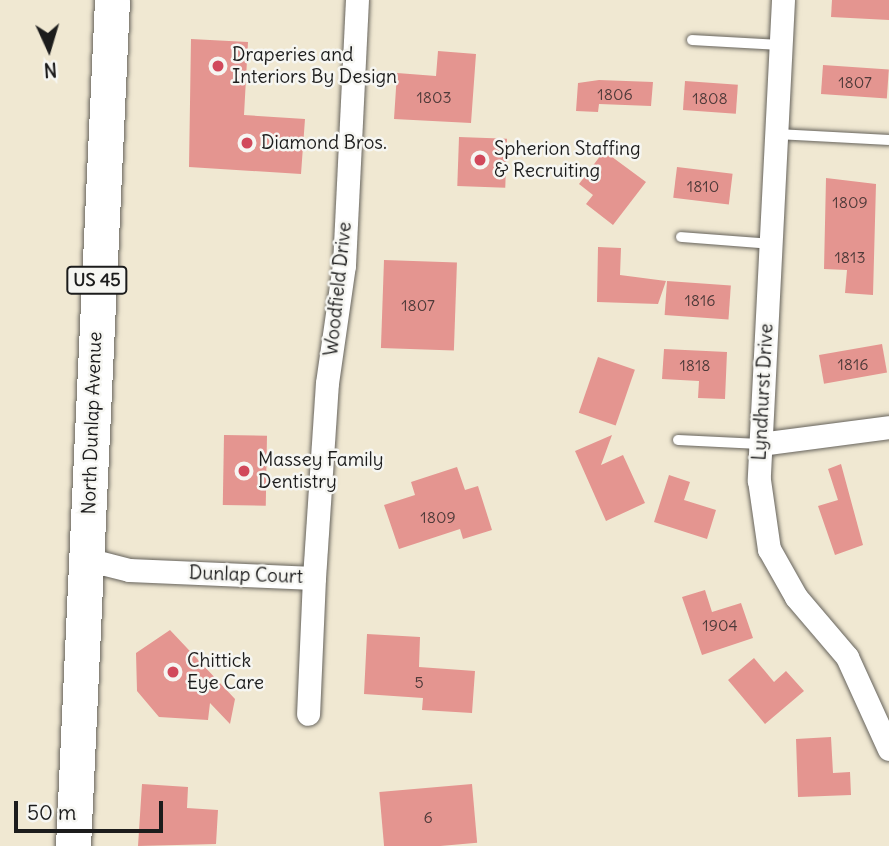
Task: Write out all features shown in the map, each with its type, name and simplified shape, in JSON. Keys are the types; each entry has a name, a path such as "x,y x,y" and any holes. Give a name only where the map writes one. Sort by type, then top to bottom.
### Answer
{"main road":[{"name":"North Dunlap Avenue","path":"72,846 111,0"}],"street":[{"name":"Woodfield Drive","path":"314,578 327,383 344,265 358,0"},
{"name":"Lyndhurst Drive","path":"783,0 760,444 769,549 796,597 847,657 881,706 889,749"},
{"path":"760,444 889,428"},
{"name":"Dunlap Court","path":"86,559 129,570 314,578 308,714"}],"lane":[{"path":"692,40 780,45"},
{"path":"777,134 889,140"},
{"path":"681,237 771,244"},
{"path":"678,440 760,444"}],"building":[{"path":"832,0 889,0 889,20 831,17"},
{"path":"191,39 248,42 244,115 305,119 301,174 189,167"},
{"path":"438,51 476,54 471,123 394,119 397,73 436,76"},
{"path":"823,65 889,70 887,99 821,94"},
{"path":"599,80 653,82 651,106 599,104 598,112 576,111 578,83"},
{"path":"685,81 738,85 736,114 683,110"},
{"name":"Spherion Staffing & Recruiting","path":"459,137 507,139 505,188 457,186"},
{"path":"604,151 646,182 613,225 586,204 593,195 579,184"},
{"path":"677,167 733,174 729,205 673,198"},
{"path":"826,178 876,184 873,295 845,293 847,270 824,269"},
{"path":"598,247 621,248 620,275 666,281 658,304 597,302"},
{"path":"384,260 457,263 454,350 381,348"},
{"path":"667,281 731,285 728,319 665,315"},
{"path":"882,344 887,373 824,384 819,355"},
{"path":"664,349 727,352 725,399 698,398 699,381 662,379"},
{"path":"598,357 635,370 616,425 579,413"},
{"name":"Massey Family Dentistry","path":"224,435 267,436 266,506 223,505"},
{"path":"612,435 601,465 623,455 645,503 606,521 575,451"},
{"path":"841,464 863,545 835,555 818,506 838,500 828,469"},
{"path":"457,467 465,490 478,486 492,530 463,539 460,529 399,549 384,505 415,495 411,482"},
{"path":"669,475 690,482 684,500 716,510 707,539 654,522"},
{"path":"705,590 712,612 741,603 753,638 702,655 682,597"},
{"name":"Chittick Eye Care","path":"170,630 235,699 230,724 210,703 208,720 159,717 137,691 136,653"},
{"path":"367,634 420,637 419,667 475,671 472,713 422,710 423,698 364,694"},
{"path":"754,658 774,682 786,671 804,691 765,724 728,680"},
{"path":"831,737 833,773 850,772 851,795 798,797 796,739"},
{"path":"142,784 188,787 187,808 218,810 216,844 138,846"},
{"path":"472,784 477,843 384,846 379,792"}],"place":[{"name":"Draperies and Interiors By Design","path":"218,66"},
{"name":"Diamond Bros.","path":"247,143"},
{"name":"Spherion Staffing & Recruiting","path":"480,160"},
{"name":"Massey Family Dentistry","path":"244,471"},
{"name":"Chittick Eye Care","path":"173,672"}]}
